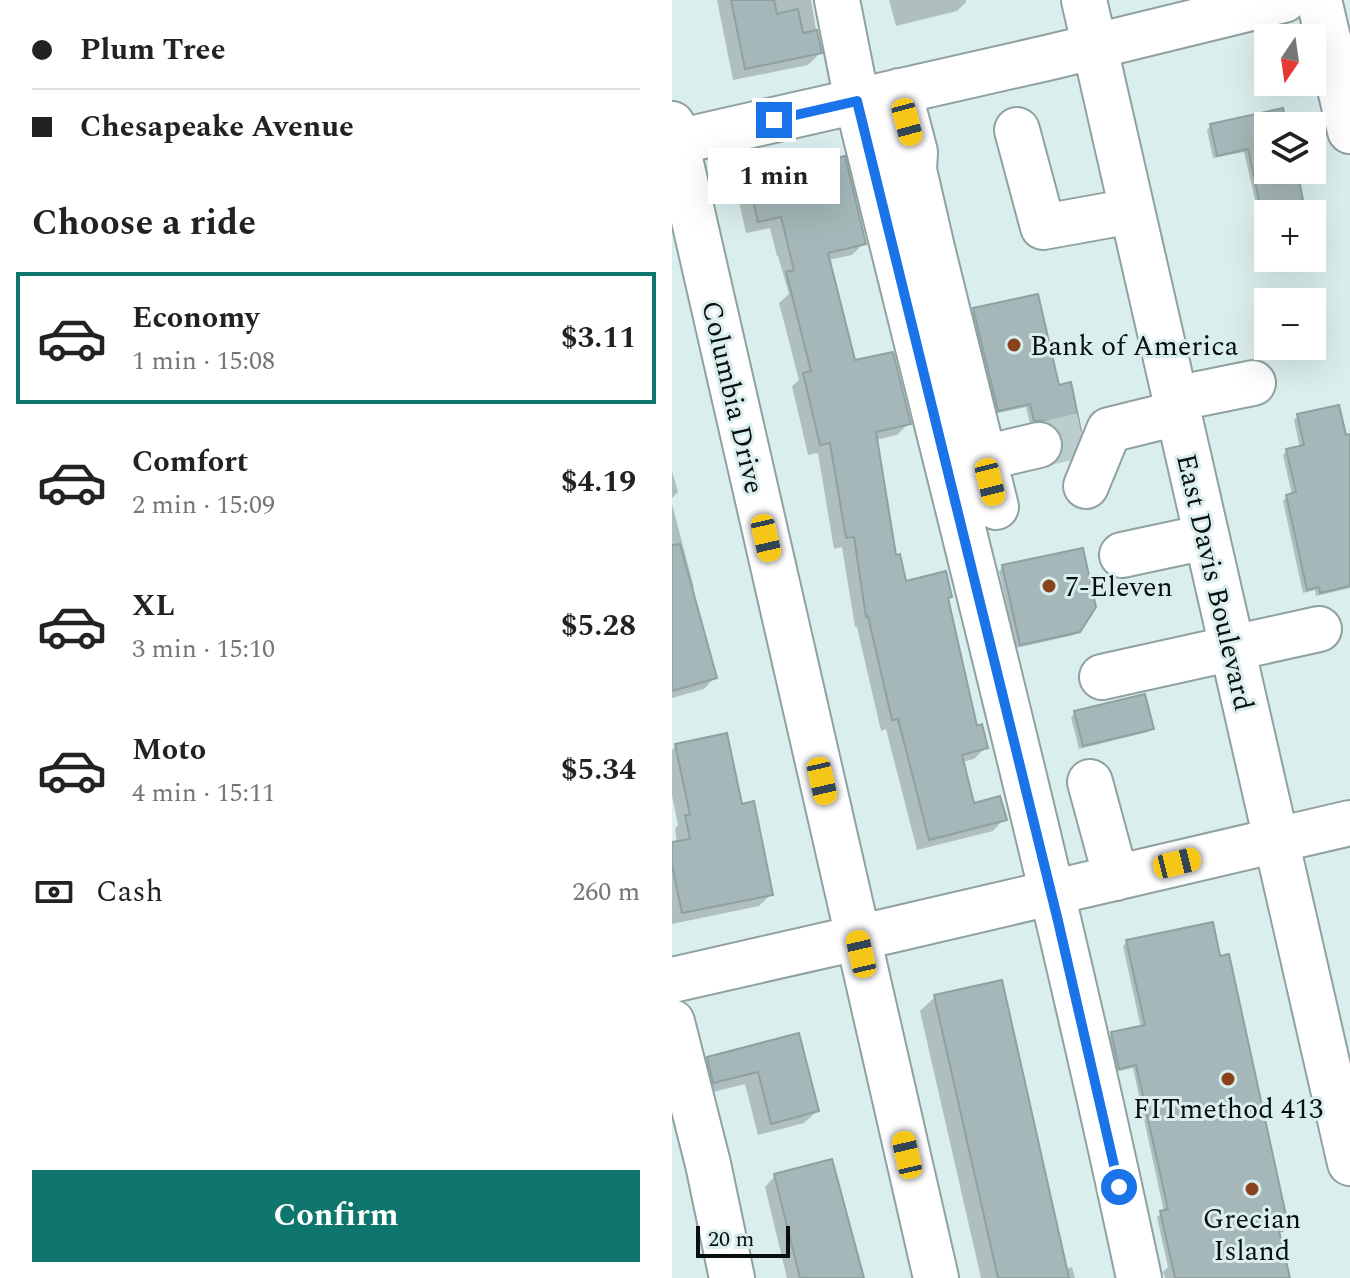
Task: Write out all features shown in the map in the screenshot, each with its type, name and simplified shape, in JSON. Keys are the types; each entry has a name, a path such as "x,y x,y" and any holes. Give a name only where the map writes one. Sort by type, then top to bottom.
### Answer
{"street":[{"path":"837,0 857,101 1051,893 1139,1278"},
{"name":"East Davis Boulevard","path":"1084,0 1350,1163"},
{"path":"673,137 857,101 1284,0"},
{"path":"1319,0 1350,131"},
{"path":"899,91 915,152 914,170 996,507"},
{"path":"1017,130 1043,227 1132,211"},
{"name":"Columbia Drive","path":"673,137 936,1278"},
{"path":"1086,486 1096,433 1253,383"},
{"path":"984,458 1039,445"},
{"path":"1122,555 1206,537"},
{"path":"1102,677 1319,629"},
{"path":"1090,782 1116,878"},
{"path":"672,980 1350,823"},
{"path":"672,1022 708,1164 732,1278"}],"building":[{"path":"731,0 774,0 777,14 798,9 803,33 817,30 822,53 745,69"},
{"path":"1254,114 1254,177 1248,149 1217,156 1210,124"},
{"path":"845,156 866,244 828,253 855,360 893,352 911,424 876,432 896,555 900,554 906,581 946,571 952,597 948,598 977,726 982,724 988,748 962,755 974,803 1000,796 1007,820 929,840 898,719 892,720 866,617 854,537 846,538 830,443 820,445 803,373 811,371 786,272 794,270 781,217 758,222 748,178"},
{"path":"1256,184 1300,184 1303,200 1259,200"},
{"name":"Bank of America","path":"1038,294 1059,385 1071,382 1081,431 1070,458 1058,461 1063,451 1063,439 1058,428 1047,421 1034,421 1030,404 998,411 973,308"},
{"path":"1339,405 1346,435 1350,434 1350,586 1320,593 1319,587 1307,590 1286,495 1296,492 1286,449 1304,445 1297,414"},
{"path":"680,544 717,678 672,691 672,545"},
{"name":"7-Eleven","path":"1083,548 1096,607 1080,632 1020,645 1002,565"},
{"path":"1145,694 1154,729 1083,746 1074,711"},
{"path":"727,733 742,804 754,801 773,895 682,913 672,865 672,842 690,839 685,815 690,815 675,744"},
{"path":"1213,922 1220,956 1229,954 1289,1229 1279,1231 1290,1278 1175,1278 1160,1211 1168,1209 1136,1065 1119,1069 1111,1032 1145,1025 1126,940"},
{"path":"1002,980 1069,1278 998,1278 934,995"},
{"path":"799,1033 819,1111 771,1124 758,1072 713,1083 707,1057"},
{"path":"832,1159 864,1278 800,1278 774,1174"}],"tunnel":[{"path":"1039,445 1082,435"}],"place":[{"name":"Bank of America","path":"1014,345"},
{"name":"7-Eleven","path":"1049,586"},
{"name":"FITmethod 413","path":"1228,1079"},
{"name":"Grecian Island","path":"1252,1189"}],"route":[{"path":"774,120 857,101 1058,921 1119,1187"}]}
